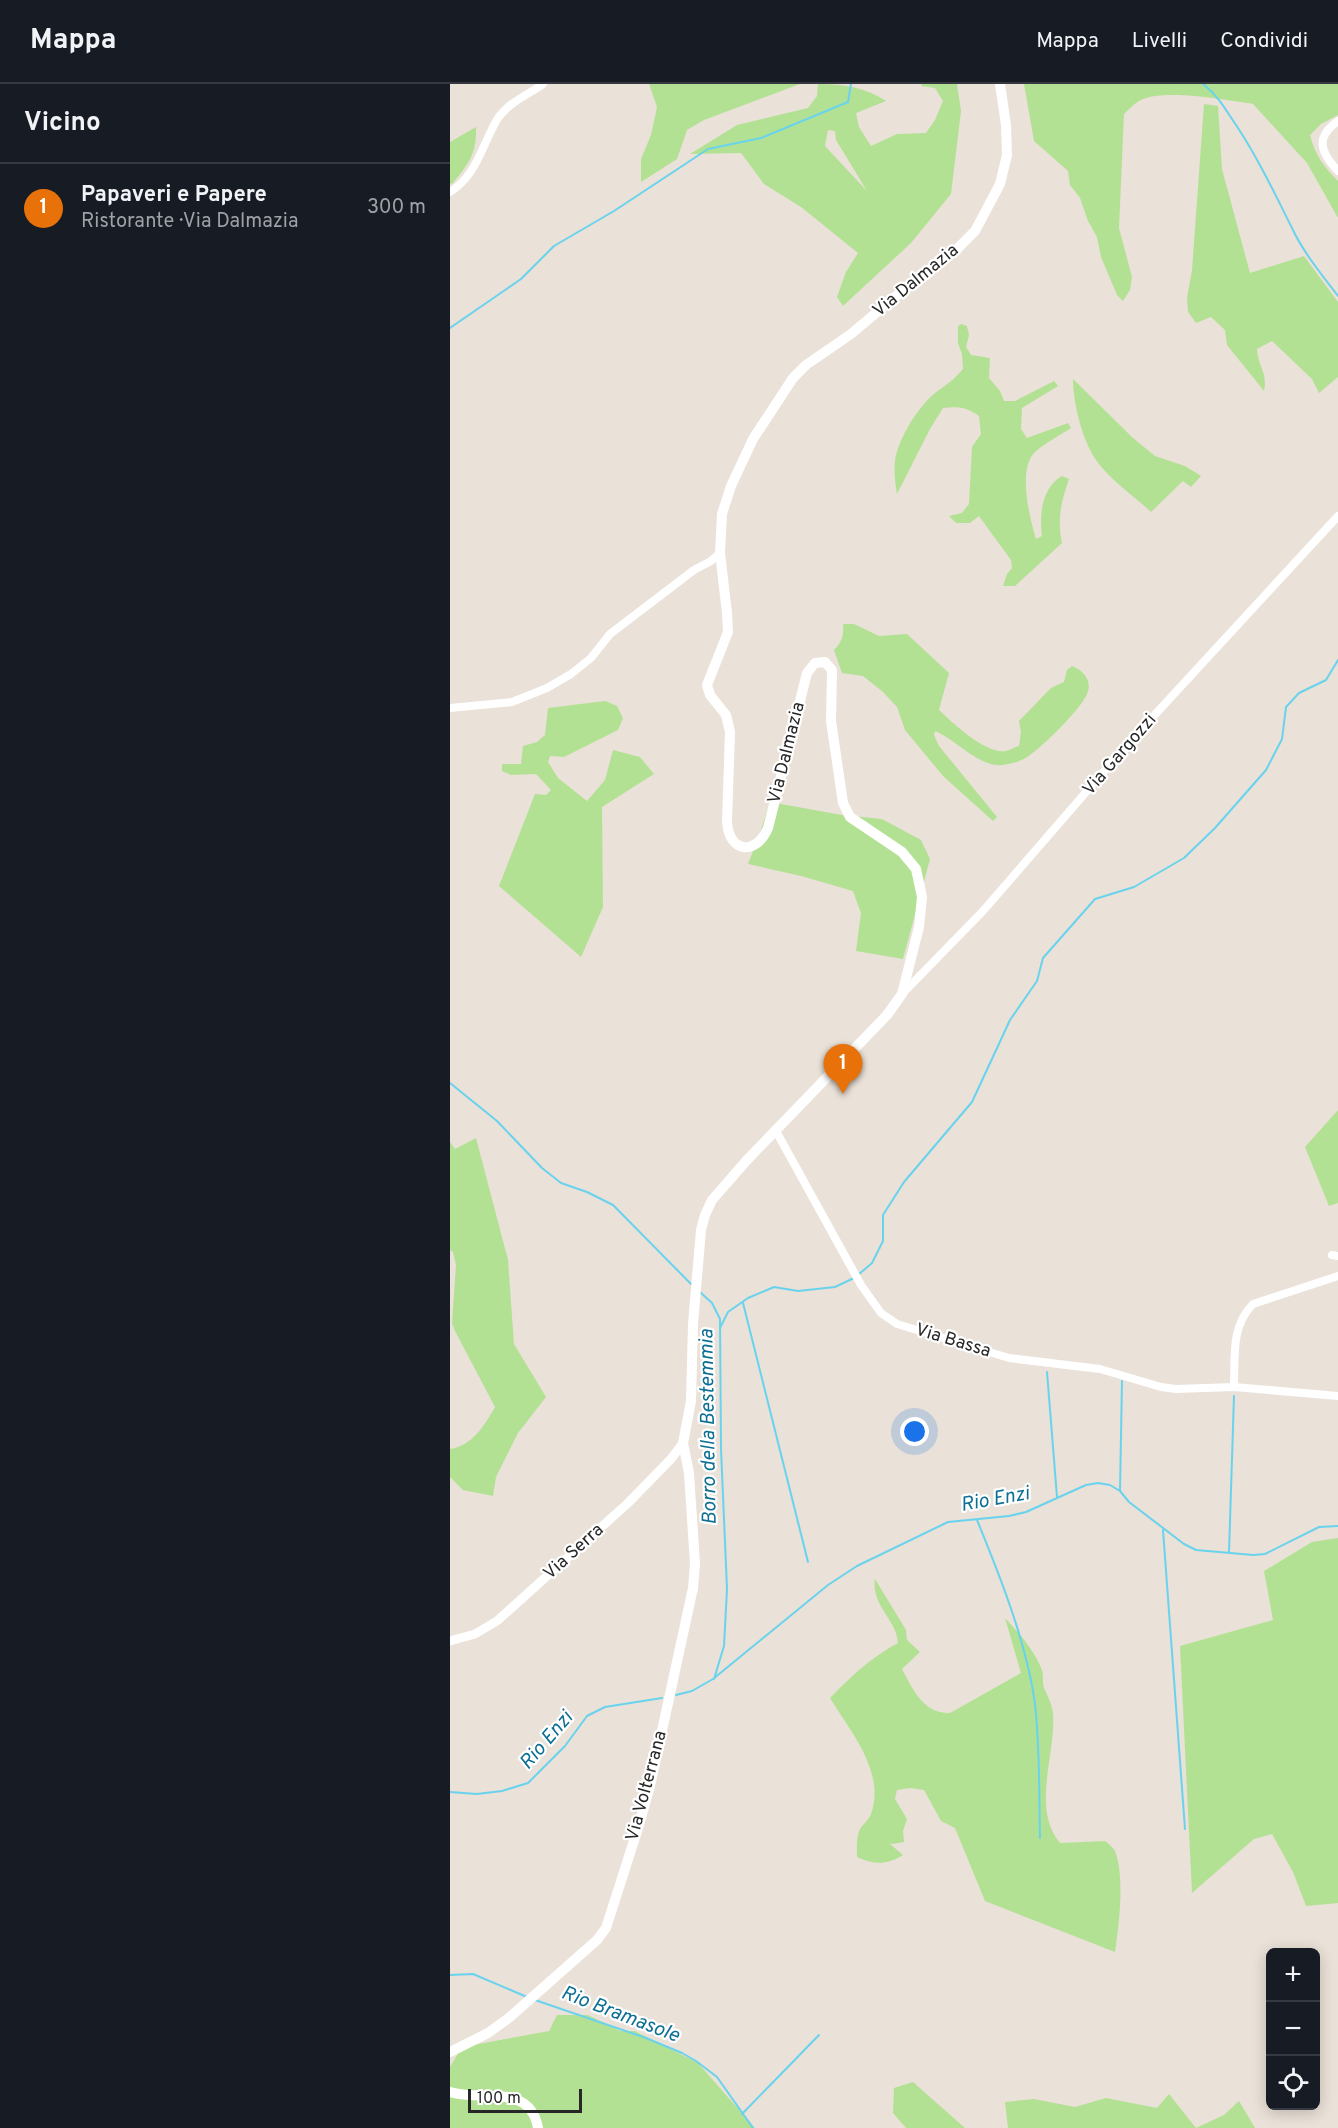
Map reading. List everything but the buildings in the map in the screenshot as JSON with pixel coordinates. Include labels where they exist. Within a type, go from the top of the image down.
[{"type":"main road","name":"Via Dalmazia","points":[[683,1443],[691,1401],[696,1294],[701,1230],[705,1215],[712,1200],[861,1044],[902,994],[919,927],[922,897],[916,869],[902,852],[850,817],[843,803],[831,722],[832,670],[825,662],[815,663],[807,673],[768,828],[762,841],[750,847],[737,845],[730,836],[727,822],[730,732],[726,715],[710,695],[707,685],[728,632],[720,553],[722,514],[731,486],[753,438],[794,378],[806,365],[851,334],[957,249],[975,231],[999,184],[1007,154],[1006,125],[1000,84]]},
{"type":"main road","name":"Via Volterrana","points":[[450,2052],[488,2033],[531,1999],[597,1940],[606,1928],[642,1815],[689,1616],[695,1564],[689,1473],[683,1443]]},
{"type":"main road","points":[[450,2092],[465,2096],[498,2096],[517,2099],[532,2112],[538,2128]]},
{"type":"street","points":[[450,192],[472,172],[500,116],[515,101],[543,84]]},
{"type":"street","points":[[1338,121],[1323,133],[1322,140],[1324,152],[1338,171]]},
{"type":"street","name":"Via Gargozzi","points":[[902,994],[983,912],[1126,747],[1338,516]]},
{"type":"street","points":[[450,708],[512,702],[547,688],[571,674],[591,658],[610,634],[720,553]]},
{"type":"street","name":"Via Bassa","points":[[776,1131],[861,1285],[881,1313],[897,1324],[1009,1358],[1100,1369],[1161,1387],[1176,1389],[1234,1387],[1338,1396]]},
{"type":"street","points":[[1234,1387],[1238,1326],[1244,1313],[1253,1304],[1338,1276]]},
{"type":"street","name":"Via Serra","points":[[450,1641],[475,1634],[497,1621],[628,1503],[671,1459],[683,1443]]},
{"type":"green space","points":[[649,84],[800,84],[704,120],[687,130],[677,159],[641,182],[641,159],[651,135],[657,107]]},
{"type":"green space","points":[[818,84],[836,85],[862,89],[886,101],[856,113],[859,127],[871,146],[897,134],[926,133],[935,120],[943,101],[935,88],[921,86],[922,84],[957,84],[961,111],[951,194],[911,243],[843,306],[837,297],[846,272],[858,253],[801,207],[764,184],[741,153],[690,154],[737,125],[808,108],[817,96]],"holes":[[[828,130],[835,131],[836,140],[867,191],[825,146]]]},
{"type":"green space","points":[[1024,84],[1338,84],[1338,115],[1321,124],[1310,135],[1321,160],[1338,181],[1338,218],[1307,163],[1253,104],[1178,95],[1149,97],[1133,105],[1124,114],[1119,228],[1132,277],[1130,290],[1123,301],[1117,295],[1101,257],[1097,237],[1088,221],[1080,198],[1070,185],[1068,171],[1034,141]]},
{"type":"green space","points":[[1204,104],[1218,106],[1222,169],[1250,273],[1304,256],[1338,302],[1338,377],[1319,393],[1312,379],[1272,341],[1257,349],[1265,379],[1264,391],[1227,345],[1225,330],[1211,317],[1196,323],[1188,312],[1187,298],[1192,270]]},
{"type":"green space","points":[[476,127],[475,144],[471,157],[459,176],[450,184],[450,142]]},
{"type":"green space","points":[[961,324],[967,326],[969,335],[966,347],[971,355],[990,358],[989,378],[1000,391],[1004,401],[1015,401],[1054,381],[1058,386],[1022,408],[1021,429],[1027,438],[1068,423],[1071,428],[1035,452],[1027,470],[1026,482],[1026,494],[1036,539],[1042,536],[1041,519],[1046,494],[1055,481],[1062,476],[1069,479],[1061,511],[1062,543],[1015,586],[1003,586],[1012,568],[1011,560],[979,516],[970,523],[956,523],[949,516],[962,513],[969,504],[972,447],[981,434],[979,416],[962,408],[943,408],[897,494],[895,461],[904,434],[929,399],[963,369],[962,354],[958,343],[958,326]]},
{"type":"green space","points":[[1073,379],[1133,438],[1155,456],[1185,466],[1201,476],[1191,487],[1183,481],[1151,512],[1110,477],[1093,456],[1080,423]]},
{"type":"green space","points":[[843,624],[854,624],[879,636],[907,634],[949,673],[939,710],[979,743],[998,751],[1006,751],[1019,746],[1021,732],[1019,721],[1051,688],[1064,682],[1067,670],[1072,666],[1086,677],[1089,689],[1070,718],[1052,736],[1030,755],[1013,763],[995,765],[987,763],[935,731],[934,735],[939,746],[997,817],[993,821],[943,776],[905,730],[897,707],[883,692],[863,676],[842,673],[834,650],[842,638]]},
{"type":"green space","points":[[605,701],[617,706],[623,718],[618,730],[564,757],[550,756],[548,762],[558,778],[587,801],[605,780],[613,750],[640,757],[654,774],[602,807],[603,907],[581,957],[499,886],[535,794],[546,795],[551,790],[536,774],[511,775],[502,771],[502,764],[521,764],[523,746],[537,742],[545,735],[548,708]]},
{"type":"green space","points":[[770,802],[842,815],[882,819],[921,840],[930,859],[903,959],[856,951],[861,913],[853,891],[748,864]]},
{"type":"green space","points":[[1338,1110],[1338,1203],[1329,1206],[1305,1147]]},
{"type":"green space","points":[[476,1138],[508,1260],[514,1344],[546,1397],[518,1433],[496,1477],[493,1496],[463,1490],[450,1477],[450,1449],[465,1444],[471,1439],[495,1407],[452,1323],[456,1265],[453,1252],[450,1250],[450,1142],[455,1149]]},
{"type":"green space","points":[[1338,1538],[1338,1903],[1306,1906],[1293,1872],[1272,1834],[1254,1839],[1192,1893],[1180,1646],[1273,1620],[1264,1571],[1312,1542]]},
{"type":"green space","points":[[875,1579],[906,1630],[907,1640],[920,1652],[902,1669],[920,1699],[933,1710],[950,1713],[1021,1673],[1005,1618],[1031,1649],[1042,1670],[1043,1686],[1053,1714],[1046,1798],[1051,1829],[1060,1843],[1105,1841],[1115,1851],[1120,1887],[1115,1952],[985,1901],[955,1828],[941,1821],[924,1790],[910,1788],[897,1790],[895,1799],[907,1819],[903,1831],[904,1842],[889,1843],[903,1855],[892,1861],[880,1863],[857,1857],[859,1832],[871,1814],[874,1783],[864,1753],[830,1698],[862,1668],[898,1643],[897,1635],[877,1597]]},
{"type":"green space","points":[[557,2015],[588,2015],[620,2031],[635,2031],[698,2063],[755,2128],[450,2128],[450,2067],[462,2047],[549,2031]]},
{"type":"green space","points":[[913,2082],[965,2128],[906,2128],[893,2113],[894,2088]]},
{"type":"green space","points":[[1169,2094],[1196,2128],[1008,2128],[1005,2102],[1034,2099],[1075,2107],[1106,2098],[1157,2108]]},
{"type":"green space","points":[[1239,2101],[1255,2128],[1196,2128],[1224,2115]]},
{"type":"waterway","points":[[450,328],[521,279],[554,246],[614,211],[708,149],[761,138],[848,102],[851,84]]},
{"type":"waterway","points":[[1203,84],[1219,100],[1241,132],[1264,172],[1296,237],[1338,296]]},
{"type":"waterway","points":[[858,1275],[872,1263],[883,1241],[883,1215],[904,1182],[972,1102],[1010,1020],[1037,981],[1043,958],[1095,899],[1134,887],[1184,858],[1215,828],[1266,770],[1282,739],[1286,707],[1299,693],[1326,680],[1338,660]]},
{"type":"waterway","name":"Borro della Bestemmia","points":[[450,1083],[497,1121],[542,1168],[561,1183],[587,1192],[613,1205],[691,1284]]},
{"type":"waterway","points":[[720,1328],[728,1312],[748,1298],[774,1287],[798,1291],[835,1287],[854,1278]]},
{"type":"waterway","name":"Borro della Bestemmia","points":[[700,1292],[712,1303],[720,1319],[721,1449],[727,1589],[724,1646],[714,1679]]},
{"type":"waterway","points":[[743,1303],[808,1562]]},
{"type":"waterway","points":[[1047,1372],[1057,1497]]},
{"type":"waterway","points":[[1120,1491],[1122,1381]]},
{"type":"waterway","points":[[1229,1553],[1234,1396]]},
{"type":"waterway","name":"Rio Enzi","points":[[676,1695],[692,1691],[713,1679],[828,1585],[857,1566],[948,1522],[1009,1516],[1026,1512],[1086,1485],[1098,1483],[1110,1485],[1184,1544],[1196,1550],[1265,1554],[1319,1527],[1338,1526]]},
{"type":"waterway","points":[[977,1520],[1012,1610],[1031,1681],[1038,1738],[1040,1838]]},
{"type":"waterway","points":[[1163,1530],[1185,1829]]},
{"type":"waterway","name":"Rio Enzi","points":[[450,1792],[477,1794],[502,1791],[528,1783],[565,1746],[587,1716],[605,1707],[662,1698]]},
{"type":"waterway","name":"Rio Bramasole","points":[[450,1975],[473,1974],[527,1997]]},
{"type":"waterway","name":"Rio Bramasole","points":[[535,2000],[646,2038],[696,2061],[717,2077],[753,2128]]},
{"type":"waterway","points":[[742,2114],[819,2035]]},
{"type":"place","name":"Papaveri e Papere","points":[[843,1094]]}]
